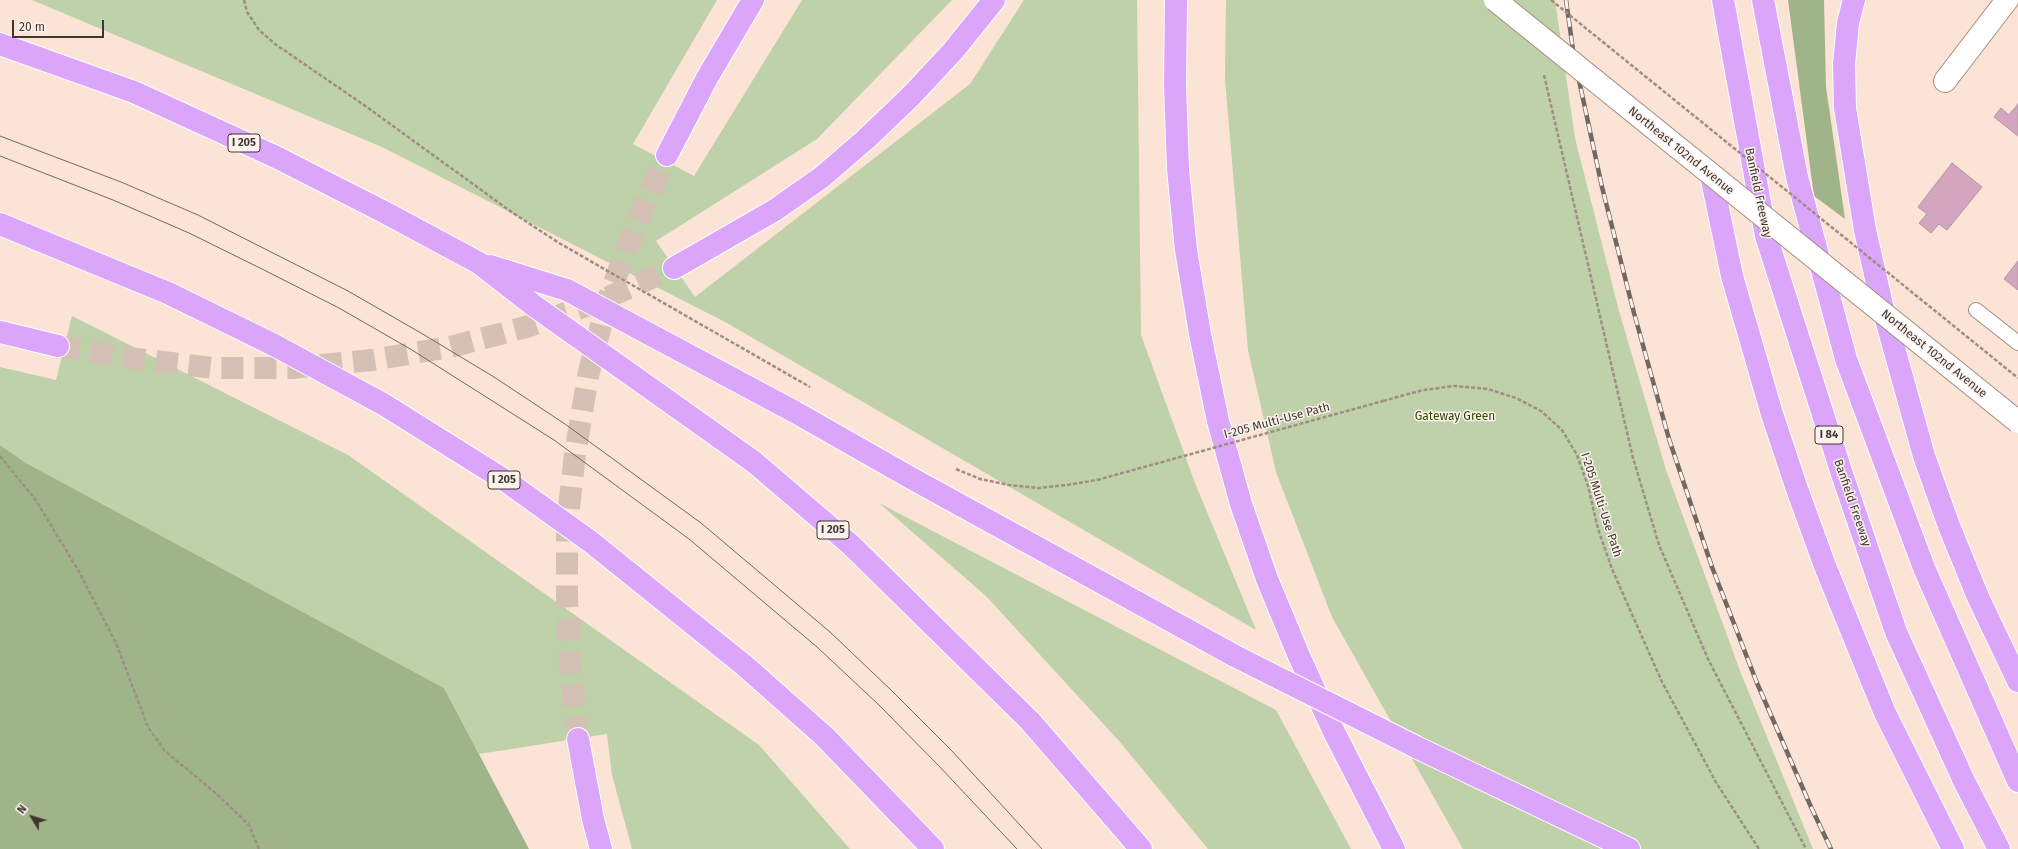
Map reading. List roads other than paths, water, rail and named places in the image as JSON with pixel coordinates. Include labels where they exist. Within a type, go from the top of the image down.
[{"type":"highway","points":[[666,155],[707,78],[753,0]]},
{"type":"highway","points":[[674,268],[775,210],[844,158],[911,96],[953,51],[994,0]]},
{"type":"highway","points":[[1176,0],[1175,86],[1179,176],[1186,250],[1200,334],[1218,421],[1241,504],[1279,607],[1334,732],[1394,849]]},
{"type":"highway","name":"Banfield Freeway","points":[[1723,0],[1766,236],[1842,474],[1896,632],[1964,781],[1999,849]]},
{"type":"highway","points":[[1763,0],[1797,177],[1846,359],[1924,568],[2018,781]]},
{"type":"highway","points":[[1854,0],[1848,24],[1844,64],[1845,108],[1865,230],[1882,305],[1924,456],[1949,526],[1978,597],[2018,681]]},
{"type":"highway","name":"I 205","points":[[0,44],[134,92],[283,160],[479,263],[532,305],[754,462],[851,545],[1030,721],[1141,849]]},
{"type":"highway","points":[[1711,175],[1732,276],[1772,414],[1825,566],[1885,713],[1953,849]]},
{"type":"highway","name":"I 205","points":[[0,224],[168,293],[274,345],[383,404],[506,481],[591,542],[745,666],[824,736],[933,849]]},
{"type":"highway","points":[[479,263],[567,290],[795,412],[910,478],[1235,656],[1416,748],[1628,849]]},
{"type":"highway","points":[[0,332],[58,346]]},
{"type":"highway","points":[[578,739],[593,819],[601,849]]},
{"type":"main road","name":"Northeast 102nd Avenue","points":[[1494,0],[2018,422]]},
{"type":"main road","points":[[1945,81],[2007,0]]},
{"type":"lane","points":[[1976,310],[2018,343]]},
{"type":"tunnel","points":[[578,739],[571,674],[567,601],[567,526],[575,454],[588,376],[607,302],[634,229],[667,155]]},
{"type":"tunnel","points":[[58,346],[129,358],[213,368],[292,368],[372,360],[450,347],[526,327],[595,303],[674,268]]},
{"type":"tram line","points":[[0,136],[121,182],[198,215],[348,291],[494,377],[565,424],[701,523],[830,632],[952,751],[1042,849]]},
{"type":"tram line","points":[[0,156],[113,200],[189,233],[339,308],[412,350],[554,440],[689,539],[817,647],[879,705],[1017,849]]},
{"type":"railway","points":[[1566,0],[1574,57],[1602,187],[1634,313],[1669,439],[1712,567],[1757,683],[1831,849]]},
{"type":"park label","name":"Gateway Green","points":[[1455,417]]}]
